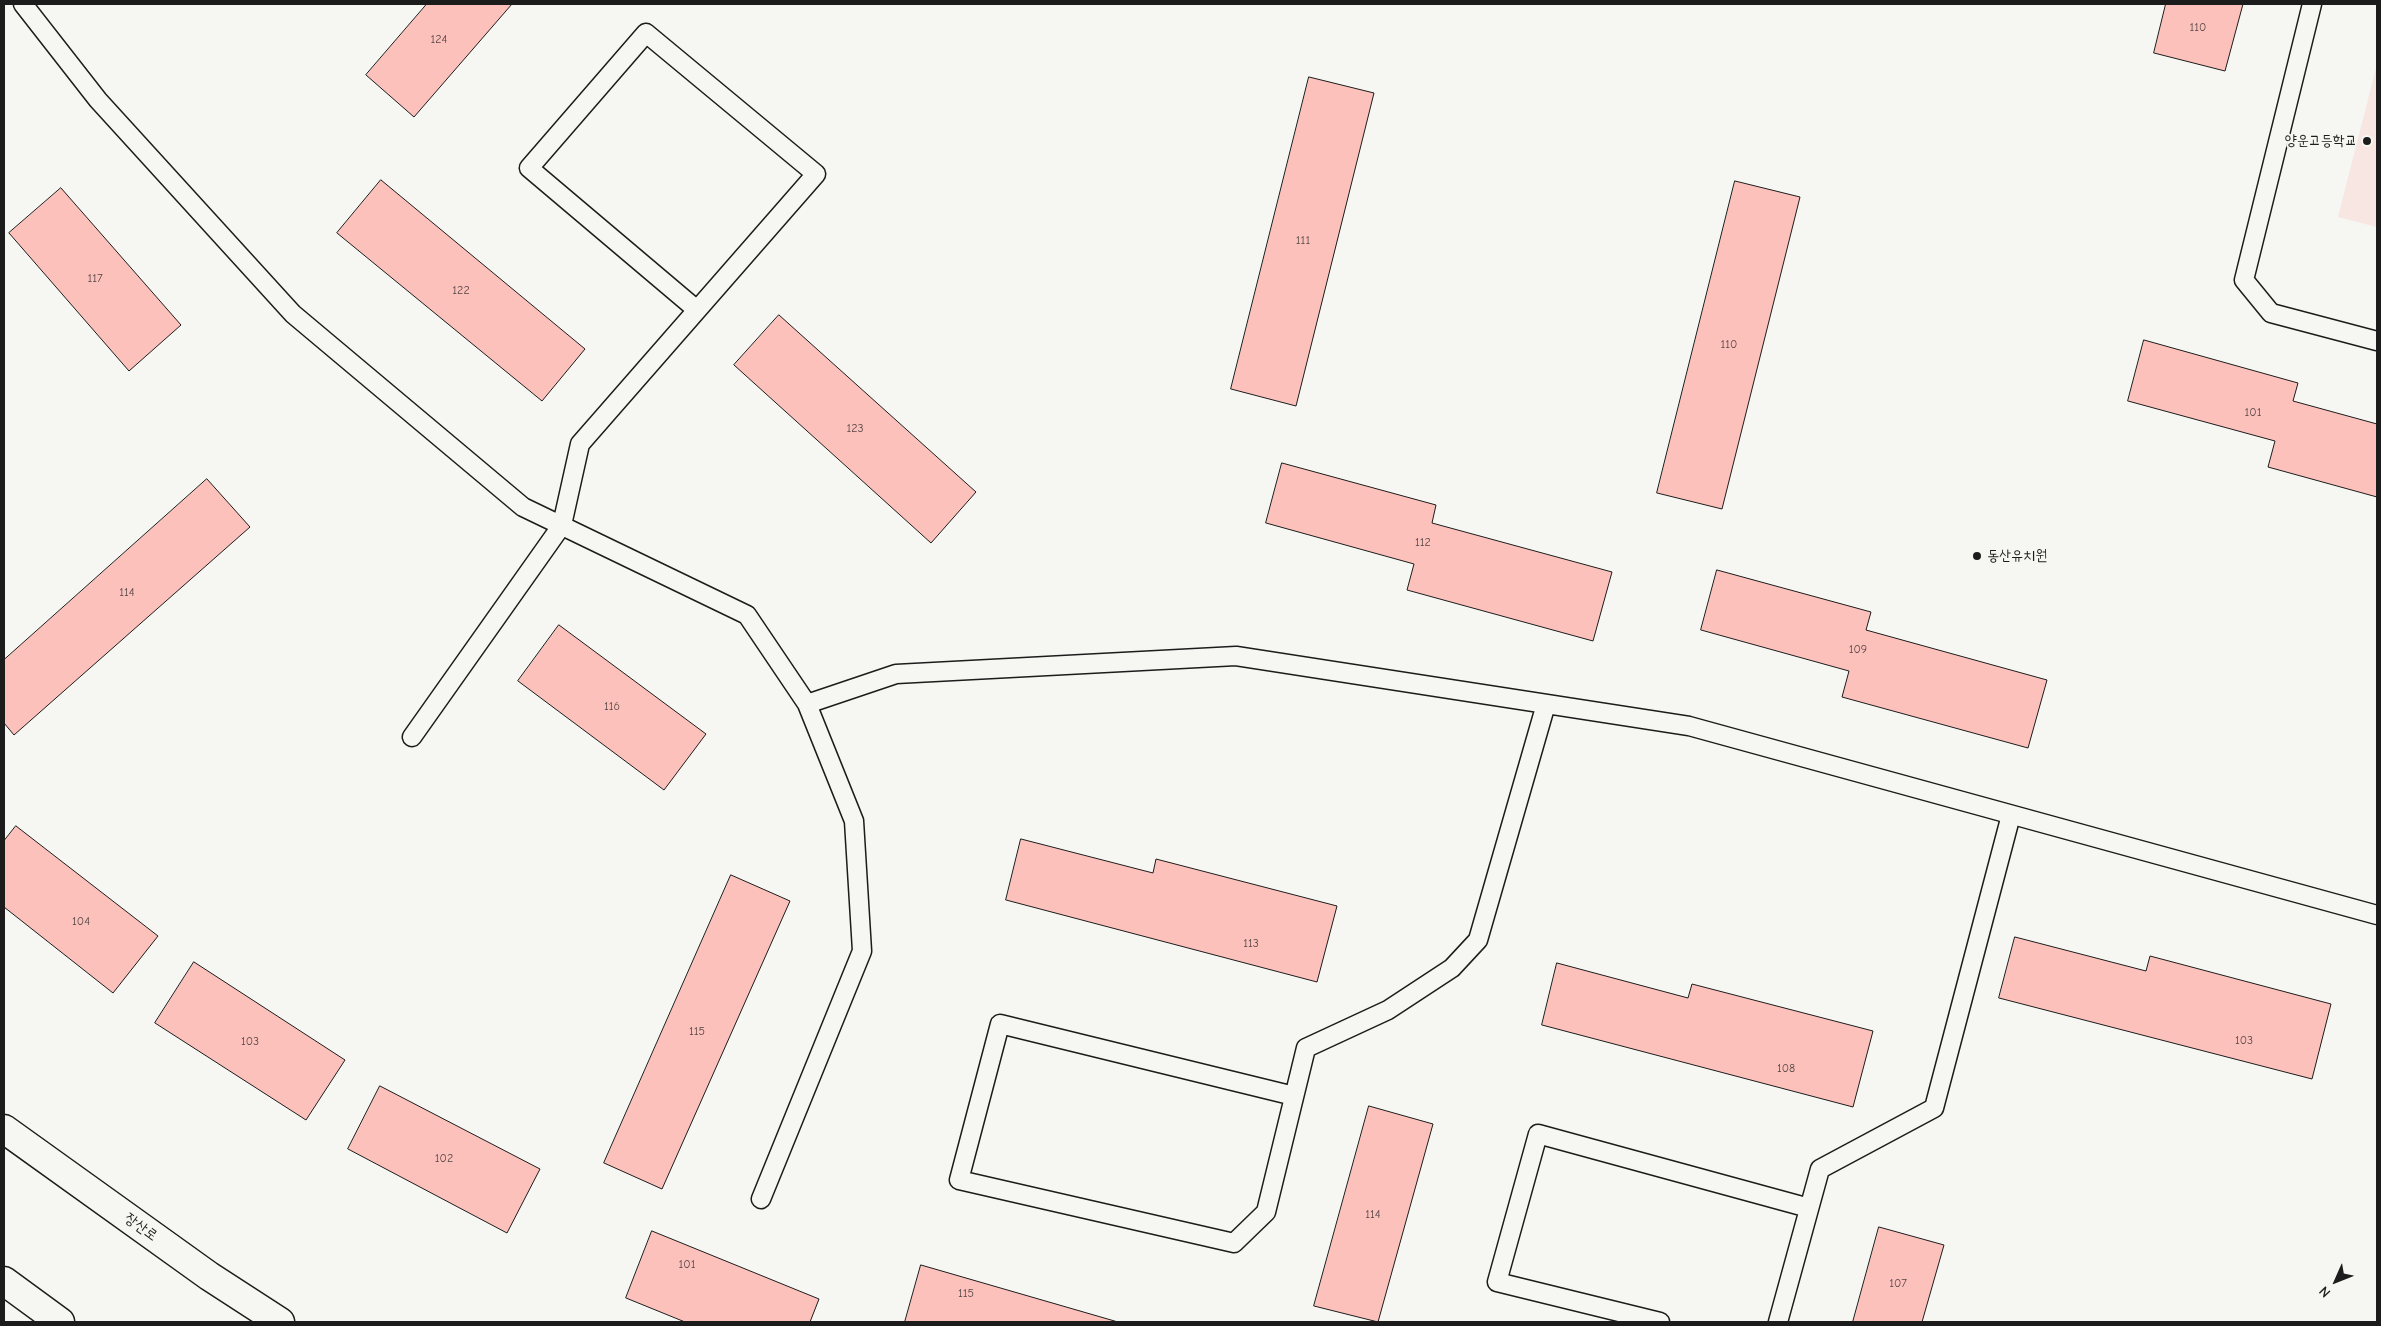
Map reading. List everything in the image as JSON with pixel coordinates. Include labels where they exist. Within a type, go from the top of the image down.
[{"type":"highway","name":"장산로","points":[[4,1129],[209,1276],[280,1322]]},
{"type":"highway","points":[[4,1281],[60,1322]]},
{"type":"lane","points":[[24,4],[98,100],[293,314],[523,507],[747,615],[806,704],[854,821],[862,951],[761,1199]]},
{"type":"lane","points":[[2312,4],[2244,280],[2271,313],[2377,341]]},
{"type":"lane","points":[[412,737],[562,525],[580,444],[698,310],[816,174],[646,33],[529,168],[698,310]]},
{"type":"lane","points":[[806,704],[896,674],[1236,656],[1689,726],[2377,915]]},
{"type":"lane","points":[[1294,1096],[1000,1024],[959,1180],[1234,1243],[1266,1212],[1306,1048],[1388,1010],[1452,968],[1478,940],[1546,704]]},
{"type":"lane","points":[[1778,1322],[1820,1169],[1934,1108],[2012,815]]},
{"type":"lane","points":[[1660,1322],[1497,1282],[1538,1134],[1809,1208]]},
{"type":"shaded area","name":"양운고등학교","points":[[2377,64],[2377,227],[2338,217]]},
{"type":"building","points":[[427,4],[512,4],[414,117],[366,75]]},
{"type":"building","points":[[2166,4],[2243,4],[2225,71],[2154,53]]},
{"type":"building","points":[[1309,77],[1374,93],[1296,406],[1231,389]]},
{"type":"building","points":[[381,180],[585,349],[542,401],[337,233]]},
{"type":"building","points":[[1735,181],[1800,197],[1722,509],[1657,493]]},
{"type":"building","points":[[61,188],[181,325],[129,371],[9,233]]},
{"type":"building","points":[[779,315],[976,492],[931,543],[734,365]]},
{"type":"building","points":[[2144,340],[2298,383],[2293,401],[2377,424],[2377,497],[2268,467],[2275,441],[2128,401]]},
{"type":"building","points":[[1282,463],[1436,505],[1432,523],[1612,572],[1593,641],[1407,590],[1414,564],[1266,523]]},
{"type":"building","points":[[207,479],[250,527],[14,735],[4,723],[4,660]]},
{"type":"building","points":[[1717,570],[1871,612],[1866,630],[2047,680],[2028,748],[1842,697],[1849,671],[1701,630]]},
{"type":"building","points":[[559,625],[706,734],[664,790],[518,681]]},
{"type":"building","points":[[16,826],[158,936],[113,993],[4,907],[4,841]]},
{"type":"building","points":[[1021,839],[1153,873],[1156,859],[1337,906],[1317,982],[1006,900]]},
{"type":"building","points":[[731,875],[790,901],[662,1189],[604,1163]]},
{"type":"building","points":[[2015,937],[2146,971],[2150,956],[2331,1004],[2312,1079],[1999,998]]},
{"type":"building","points":[[194,962],[345,1060],[306,1120],[155,1023]]},
{"type":"building","points":[[1557,963],[1688,998],[1692,984],[1873,1031],[1853,1107],[1542,1025]]},
{"type":"building","points":[[380,1086],[540,1169],[507,1233],[348,1149]]},
{"type":"building","points":[[1369,1106],[1433,1124],[1378,1322],[1314,1306]]},
{"type":"building","points":[[1879,1227],[1944,1245],[1922,1322],[1853,1322]]},
{"type":"building","points":[[652,1231],[819,1299],[810,1322],[685,1322],[626,1298]]},
{"type":"building","points":[[921,1265],[1118,1322],[905,1322]]},
{"type":"place","name":"양운고등학교","points":[[2367,141]]},
{"type":"place","name":"동산유치원","points":[[1977,556]]}]
